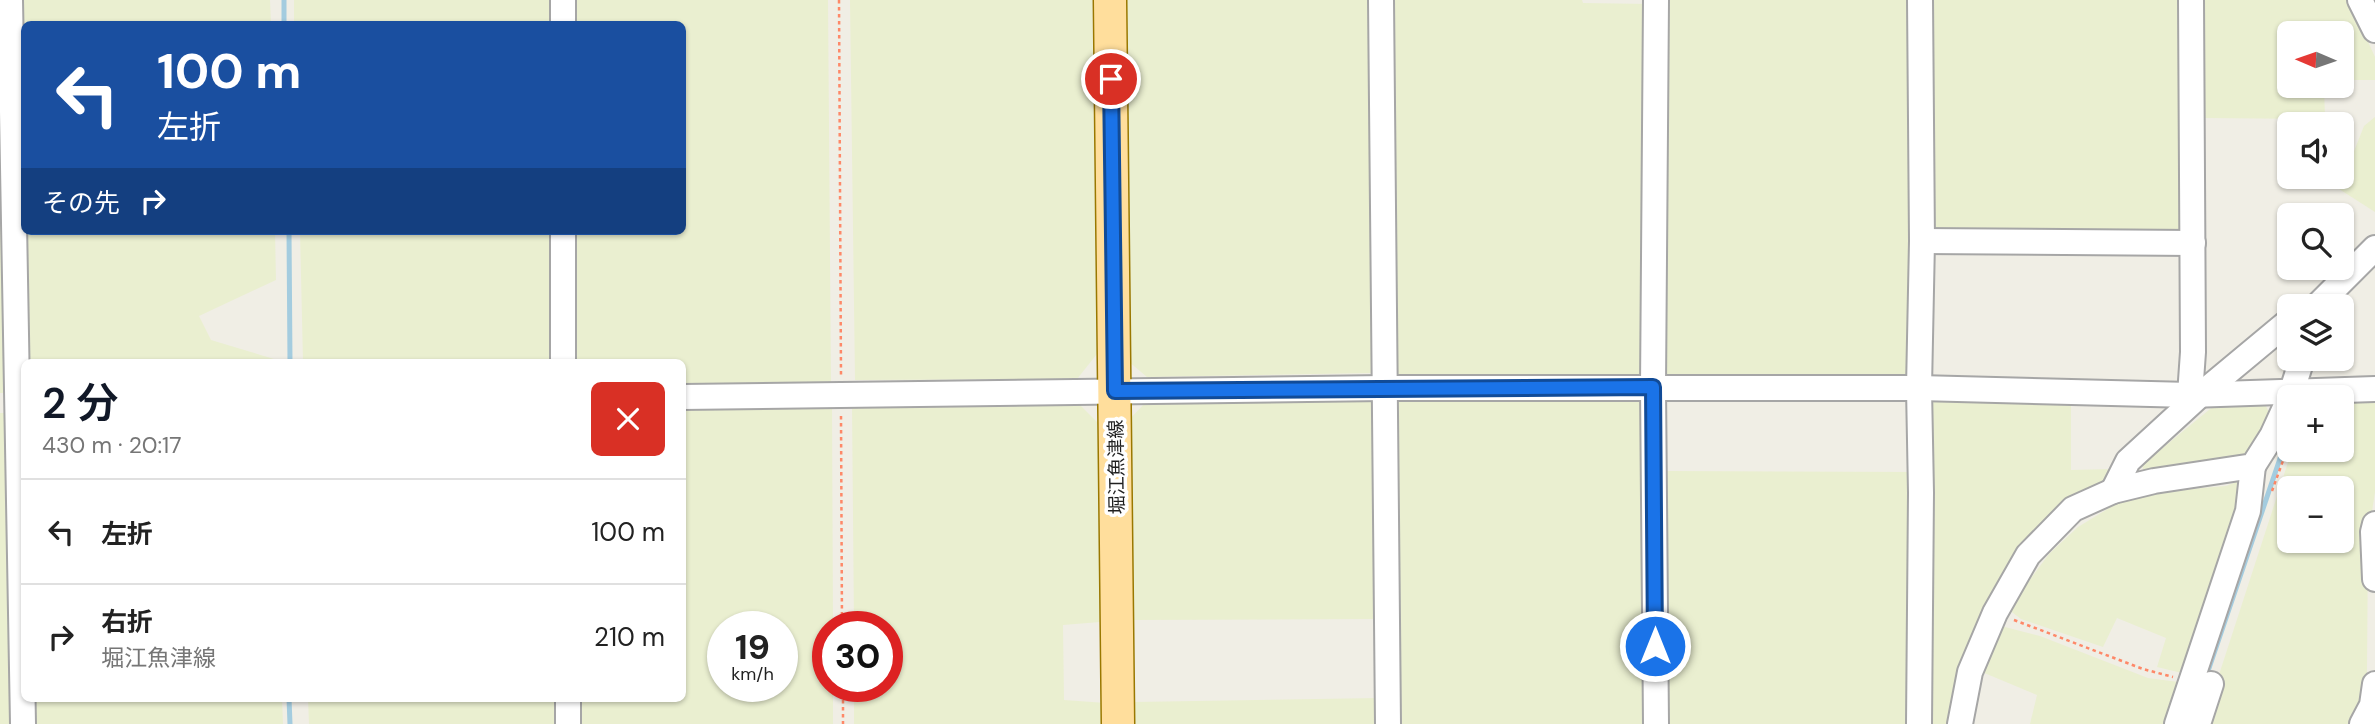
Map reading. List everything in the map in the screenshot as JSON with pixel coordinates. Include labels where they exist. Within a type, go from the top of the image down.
[{"type":"main road","name":"堀江魚津線","points":[[1110,0],[1118,724]]},
{"type":"street","points":[[10,0],[14,402],[21,652]]},
{"type":"street","points":[[562,0],[563,21]]},
{"type":"street","points":[[1381,0],[1388,724]]},
{"type":"street","points":[[1656,0],[1653,387],[1656,724]]},
{"type":"street","points":[[1919,724],[1919,388],[1923,241],[1920,0]]},
{"type":"street","points":[[2190,0],[2195,395]]},
{"type":"street","points":[[2360,0],[2375,30]]},
{"type":"street","points":[[563,235],[563,359]]},
{"type":"street","points":[[1923,241],[2193,243]]},
{"type":"street","points":[[2329,294],[2375,248]]},
{"type":"street","points":[[2113,491],[2128,461],[2195,395],[2277,330]]},
{"type":"street","points":[[686,397],[1653,387],[1919,388],[2277,396]]},
{"type":"street","points":[[2354,391],[2375,389]]},
{"type":"street","points":[[2177,724],[2201,683],[2256,513],[2253,466],[2277,425]]},
{"type":"street","points":[[1960,724],[1970,672],[1995,613],[2028,555],[2073,509],[2113,491],[2154,481],[2253,466]]},
{"type":"street","points":[[2375,524],[2375,579]]},
{"type":"street","points":[[2198,724],[2201,683]]},
{"type":"street","points":[[22,702],[23,724]]},
{"type":"street","points":[[568,702],[568,724]]},
{"type":"path","points":[[839,0],[842,611]]},
{"type":"path","points":[[1995,613],[2143,669],[2201,683]]},
{"type":"path","points":[[843,702],[843,724]]},
{"type":"green space","points":[[0,0],[9,393],[0,393]]},
{"type":"green space","points":[[21,0],[270,0],[271,21],[21,21]]},
{"type":"green space","points":[[294,0],[553,0],[553,21],[294,21]]},
{"type":"green space","points":[[574,0],[828,0],[831,384],[686,385],[686,359],[575,359],[575,235],[686,235],[686,21],[574,21]]},
{"type":"green space","points":[[850,0],[1092,0],[1097,354],[1077,379],[855,380]]},
{"type":"green space","points":[[1124,0],[1373,0],[1374,373],[1147,377],[1128,361]]},
{"type":"green space","points":[[1391,0],[1582,0],[1583,3],[1650,4],[1643,375],[1396,374]]},
{"type":"green space","points":[[1663,0],[1911,0],[1914,375],[1663,377]]},
{"type":"green space","points":[[1930,0],[2181,0],[2181,232],[1930,232]]},
{"type":"green space","points":[[2200,0],[2349,0],[2375,57],[2375,80],[2354,80],[2354,21],[2277,21],[2277,98],[2324,98],[2325,112],[2277,112],[2277,119],[2203,118]]},
{"type":"green space","points":[[2375,117],[2375,212],[2339,189],[2354,189],[2354,151],[2364,126]]},
{"type":"green space","points":[[24,235],[275,235],[276,280],[199,316],[211,340],[274,359],[26,359]]},
{"type":"green space","points":[[300,235],[554,235],[554,359],[303,359]]},
{"type":"green space","points":[[1372,395],[1376,619],[1128,620],[1126,423],[1147,401]]},
{"type":"green space","points":[[1644,396],[1646,724],[1398,724],[1394,398]]},
{"type":"green space","points":[[1929,399],[2071,403],[2071,470],[2112,469],[2109,479],[2033,540],[1953,724],[1930,724]]},
{"type":"green space","points":[[1075,400],[1101,426],[1100,622],[1063,625],[1064,700],[1106,703],[1106,724],[854,724],[854,702],[903,702],[903,611],[854,611],[852,405]]},
{"type":"green space","points":[[2354,401],[2375,401],[2375,492],[2368,538],[2367,672],[2360,710],[2352,724],[2203,724],[2277,496],[2277,553],[2354,553],[2354,476],[2284,476],[2288,462],[2354,462]]},
{"type":"green space","points":[[2264,402],[2272,419],[2262,436],[2246,453],[2226,461],[2144,472],[2142,465],[2215,405]]},
{"type":"green space","points":[[832,403],[833,611],[812,611],[812,702],[833,702],[833,724],[579,724],[579,702],[686,702],[686,404]]},
{"type":"green space","points":[[0,413],[8,413],[14,724],[0,724]]},
{"type":"green space","points":[[1667,471],[1917,472],[1914,724],[1668,724]]},
{"type":"green space","points":[[2246,478],[2186,674],[2157,667],[2166,638],[2117,618],[2103,647],[2021,619],[2008,609],[2049,554],[2078,527],[2124,499],[2166,491],[2226,486]]},
{"type":"green space","points":[[2001,626],[2040,636],[2148,678],[2186,683],[2172,724],[2030,724],[2037,695],[1982,672]]},
{"type":"green space","points":[[1378,698],[1378,724],[1134,724],[1134,702]]},
{"type":"green space","points":[[34,702],[282,702],[283,724],[34,724]]},
{"type":"green space","points":[[308,702],[559,702],[559,724],[309,724]]},
{"type":"waterway","points":[[284,0],[284,21]]},
{"type":"waterway","points":[[289,235],[290,359]]},
{"type":"waterway","points":[[2206,677],[2279,462]]},
{"type":"waterway","points":[[289,702],[290,724]]},
{"type":"route","points":[[1111,79],[1115,391],[1653,387],[1655,646]]}]
